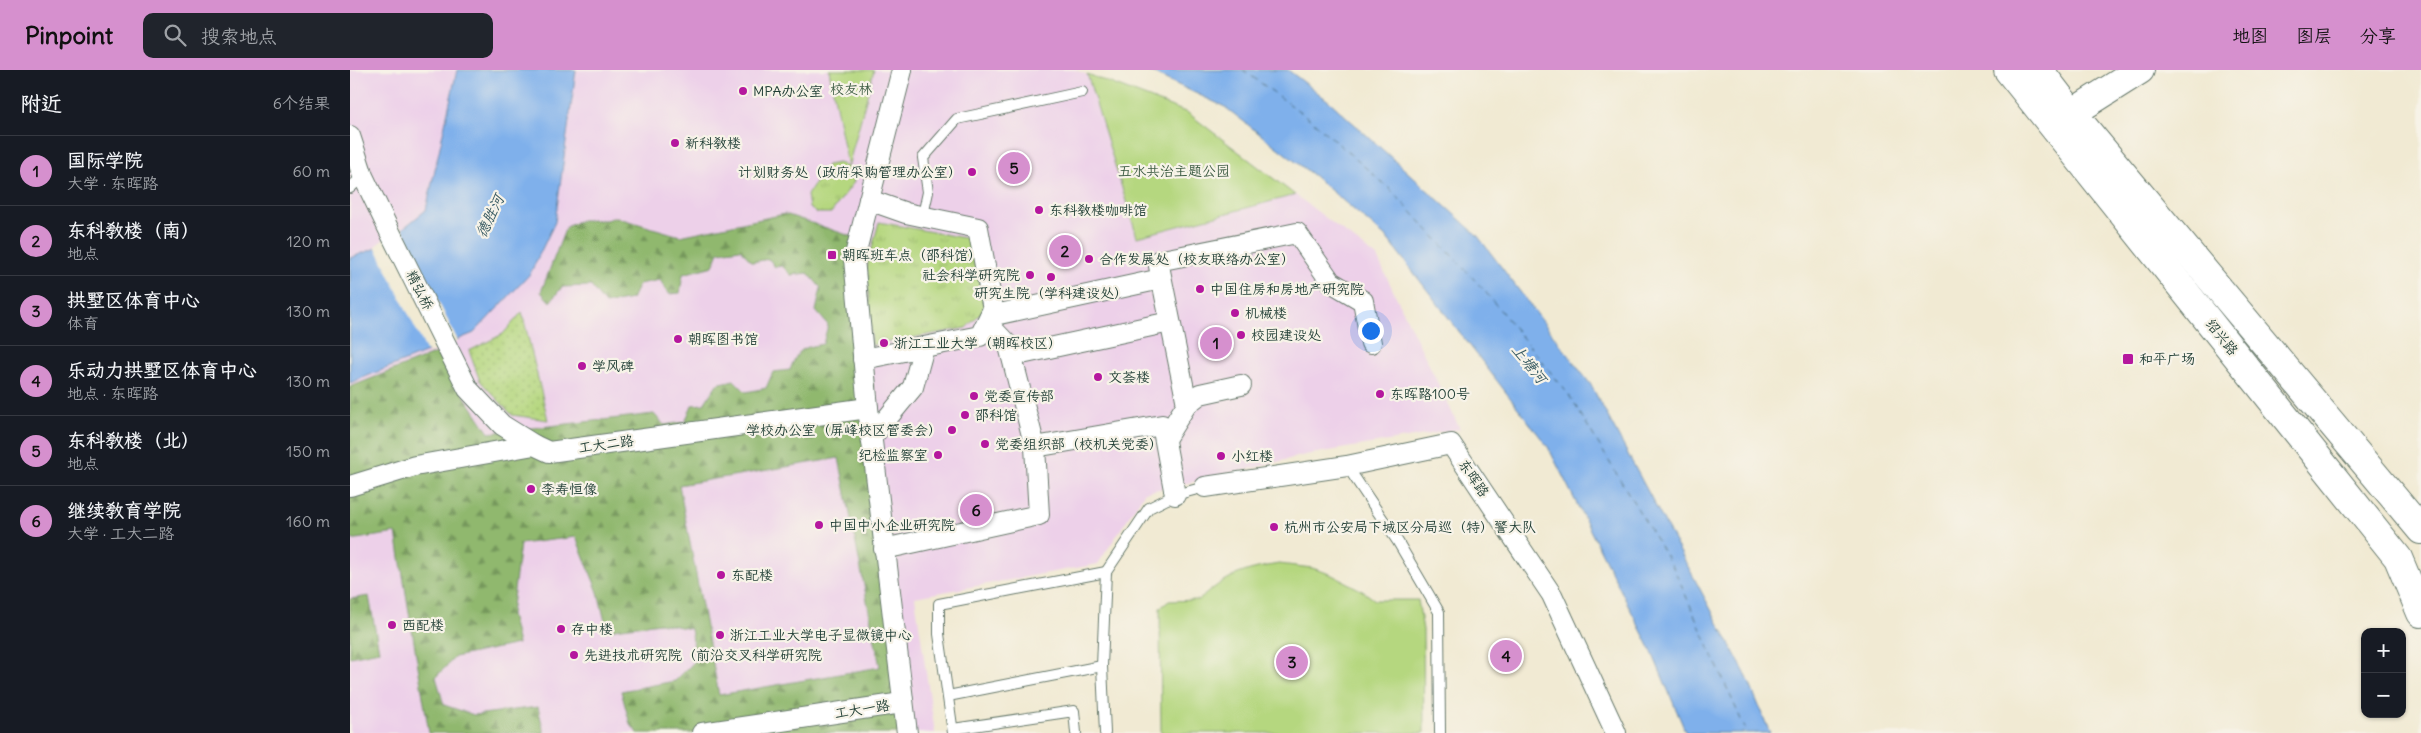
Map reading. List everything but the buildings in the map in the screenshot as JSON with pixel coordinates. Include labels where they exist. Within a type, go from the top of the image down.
[{"type":"main road","name":"绍兴路","points":[[2008,70],[2398,558],[2421,613]]},
{"type":"main road","name":"绍兴路","points":[[2038,70],[2421,529]]},
{"type":"main road","points":[[2072,113],[2140,70]]},
{"type":"street","points":[[902,70],[854,259],[871,438],[907,733]]},
{"type":"street","name":"精弘桥","points":[[350,136],[357,182],[388,228],[452,352],[468,389],[502,425],[534,445]]},
{"type":"street","points":[[863,359],[980,336],[993,309],[978,228],[906,213],[869,200]]},
{"type":"street","points":[[1187,404],[1158,262],[1297,233],[1331,282],[1363,301],[1371,344]]},
{"type":"street","points":[[988,320],[1161,279]]},
{"type":"street","points":[[884,549],[1039,515],[1035,447],[1012,356],[1009,346],[988,320]]},
{"type":"street","points":[[1012,356],[1170,322]]},
{"type":"street","points":[[871,438],[913,386],[924,347]]},
{"type":"street","points":[[1165,439],[1187,404],[1200,394],[1241,385]]},
{"type":"street","name":"工大二路","points":[[350,486],[415,466],[534,445],[549,452],[868,408]]},
{"type":"street","points":[[1035,447],[1162,426],[1175,495]]},
{"type":"street","name":"东晖路","points":[[1204,487],[1346,466],[1451,444],[1552,595],[1616,733]]},
{"type":"street","name":"工大一路","points":[[702,733],[902,703]]},
{"type":"lane","points":[[923,216],[928,192],[923,158],[957,119],[1082,92]]},
{"type":"lane","points":[[1346,466],[1398,542],[1439,612],[1440,733]]},
{"type":"lane","points":[[1106,733],[1102,666],[1106,572],[1149,508],[1175,495],[1204,487]]},
{"type":"lane","points":[[1076,733],[1074,711],[953,731],[939,634],[939,604],[1106,572]]},
{"type":"lane","points":[[948,696],[1102,666]]},
{"type":"shaded area","name":"浙江工业大学（朝晖校区）","points":[[350,70],[1075,70],[1188,113],[1377,257],[1460,429],[1305,455],[1221,476],[1145,492],[1098,564],[915,597],[935,733],[350,733]]},
{"type":"green space","name":"校友林","points":[[829,70],[874,70],[848,167]]},
{"type":"green space","name":"五水共治主题公园","points":[[1087,74],[1188,113],[1295,195],[1137,237]]},
{"type":"green space","points":[[839,163],[850,170],[854,182],[831,213],[817,213],[809,208],[807,195],[827,165]]},
{"type":"green space","points":[[785,214],[859,239],[906,733],[638,733],[630,724],[621,691],[675,681],[696,660],[691,629],[660,623],[607,630],[598,592],[576,537],[520,544],[511,614],[518,644],[455,657],[436,677],[444,705],[474,715],[538,707],[544,733],[429,733],[396,533],[350,540],[350,387],[436,353],[489,433],[654,414],[664,425],[685,422],[692,405],[704,404],[717,384],[734,380],[746,392],[766,388],[773,372],[790,370],[795,358],[801,351],[805,348],[823,344],[828,325],[816,311],[821,288],[808,273],[791,275],[782,266],[775,267],[769,259],[752,262],[740,249],[719,252],[713,266],[683,274],[680,293],[669,294],[660,280],[639,284],[632,299],[605,304],[591,286],[562,287],[550,302],[541,292],[566,227],[581,220],[606,220],[615,217],[680,236]],"holes":[[[839,458],[880,667],[719,695],[679,485]]]},
{"type":"green space","points":[[879,222],[970,239],[985,309],[966,328],[872,345],[867,266]]},
{"type":"green space","points":[[522,312],[548,420],[512,415],[480,381],[469,351],[503,334]]},
{"type":"green space","points":[[1279,564],[1312,568],[1330,574],[1361,590],[1375,600],[1418,600],[1423,630],[1424,733],[1161,733],[1160,608],[1169,601],[1199,600],[1235,575]]},
{"type":"green space","points":[[369,596],[379,651],[350,657],[350,599]]},
{"type":"water","name":"德胜河","points":[[457,70],[576,70],[555,222],[530,274],[474,333],[350,383],[350,258],[381,246],[426,210]]},
{"type":"water","name":"上塘河","points":[[1146,70],[1288,70],[1330,102],[1477,235],[1591,385],[1747,677],[1770,733],[1686,733],[1651,650],[1548,447],[1387,238],[1314,176],[1225,107]]},
{"type":"pier","points":[[401,226],[458,341],[428,354],[375,246]]},
{"type":"ferry route","points":[[1243,70],[1310,119],[1390,189],[1483,289],[1569,395],[1674,569],[1747,733]]},
{"type":"place","name":"MPA办公室","points":[[743,91]]},
{"type":"place","name":"新科教楼","points":[[675,143]]},
{"type":"place","name":"东科教楼（北）","points":[[1014,168]]},
{"type":"place","name":"计划财务处（政府采购管理办公室）","points":[[972,172]]},
{"type":"place","name":"东科教楼咖啡馆","points":[[1039,210]]},
{"type":"place","name":"东科教楼（南）","points":[[1065,251]]},
{"type":"place","name":"朝晖班车点（邵科馆）","points":[[832,255]]},
{"type":"place","name":"合作发展处（校友联络办公室）","points":[[1089,259]]},
{"type":"place","name":"社会科学研究院","points":[[1030,275]]},
{"type":"place","name":"研究生院（学科建设处）","points":[[1051,277]]},
{"type":"place","name":"中国住房和房地产研究院","points":[[1200,289]]},
{"type":"place","name":"机械楼","points":[[1235,313]]},
{"type":"place","name":"校园建设处","points":[[1241,335]]},
{"type":"place","name":"朝晖图书馆","points":[[678,339]]},
{"type":"place","name":"浙江工业大学（朝晖校区）","points":[[884,343]]},
{"type":"place","name":"国际学院","points":[[1216,343]]},
{"type":"place","name":"和平广场","points":[[2128,359]]},
{"type":"place","name":"学风碑","points":[[582,366]]},
{"type":"place","name":"文荟楼","points":[[1098,377]]},
{"type":"place","name":"东晖路100号","points":[[1380,394]]},
{"type":"place","name":"党委宣传部","points":[[974,396]]},
{"type":"place","name":"邵科馆","points":[[965,415]]},
{"type":"place","name":"学校办公室（屏峰校区管委会）","points":[[952,430]]},
{"type":"place","name":"党委组织部（校机关党委）","points":[[985,444]]},
{"type":"place","name":"纪检监察室","points":[[938,455]]},
{"type":"place","name":"小红楼","points":[[1221,456]]},
{"type":"place","name":"李寿恒像","points":[[531,489]]},
{"type":"place","name":"继续教育学院","points":[[976,510]]},
{"type":"place","name":"中国中小企业研究院","points":[[819,525]]},
{"type":"place","name":"杭州市公安局下城区分局巡（特）警大队","points":[[1274,527]]},
{"type":"place","name":"东配楼","points":[[721,575]]},
{"type":"place","name":"西配楼","points":[[392,625]]},
{"type":"place","name":"存中楼","points":[[561,629]]},
{"type":"place","name":"浙江工业大学电子显微镜中心","points":[[720,635]]},
{"type":"place","name":"先进技术研究院（前沿交叉科学研究院","points":[[574,655]]},
{"type":"place","name":"乐动力拱墅区体育中心","points":[[1506,656]]},
{"type":"place","name":"拱墅区体育中心","points":[[1292,662]]}]
